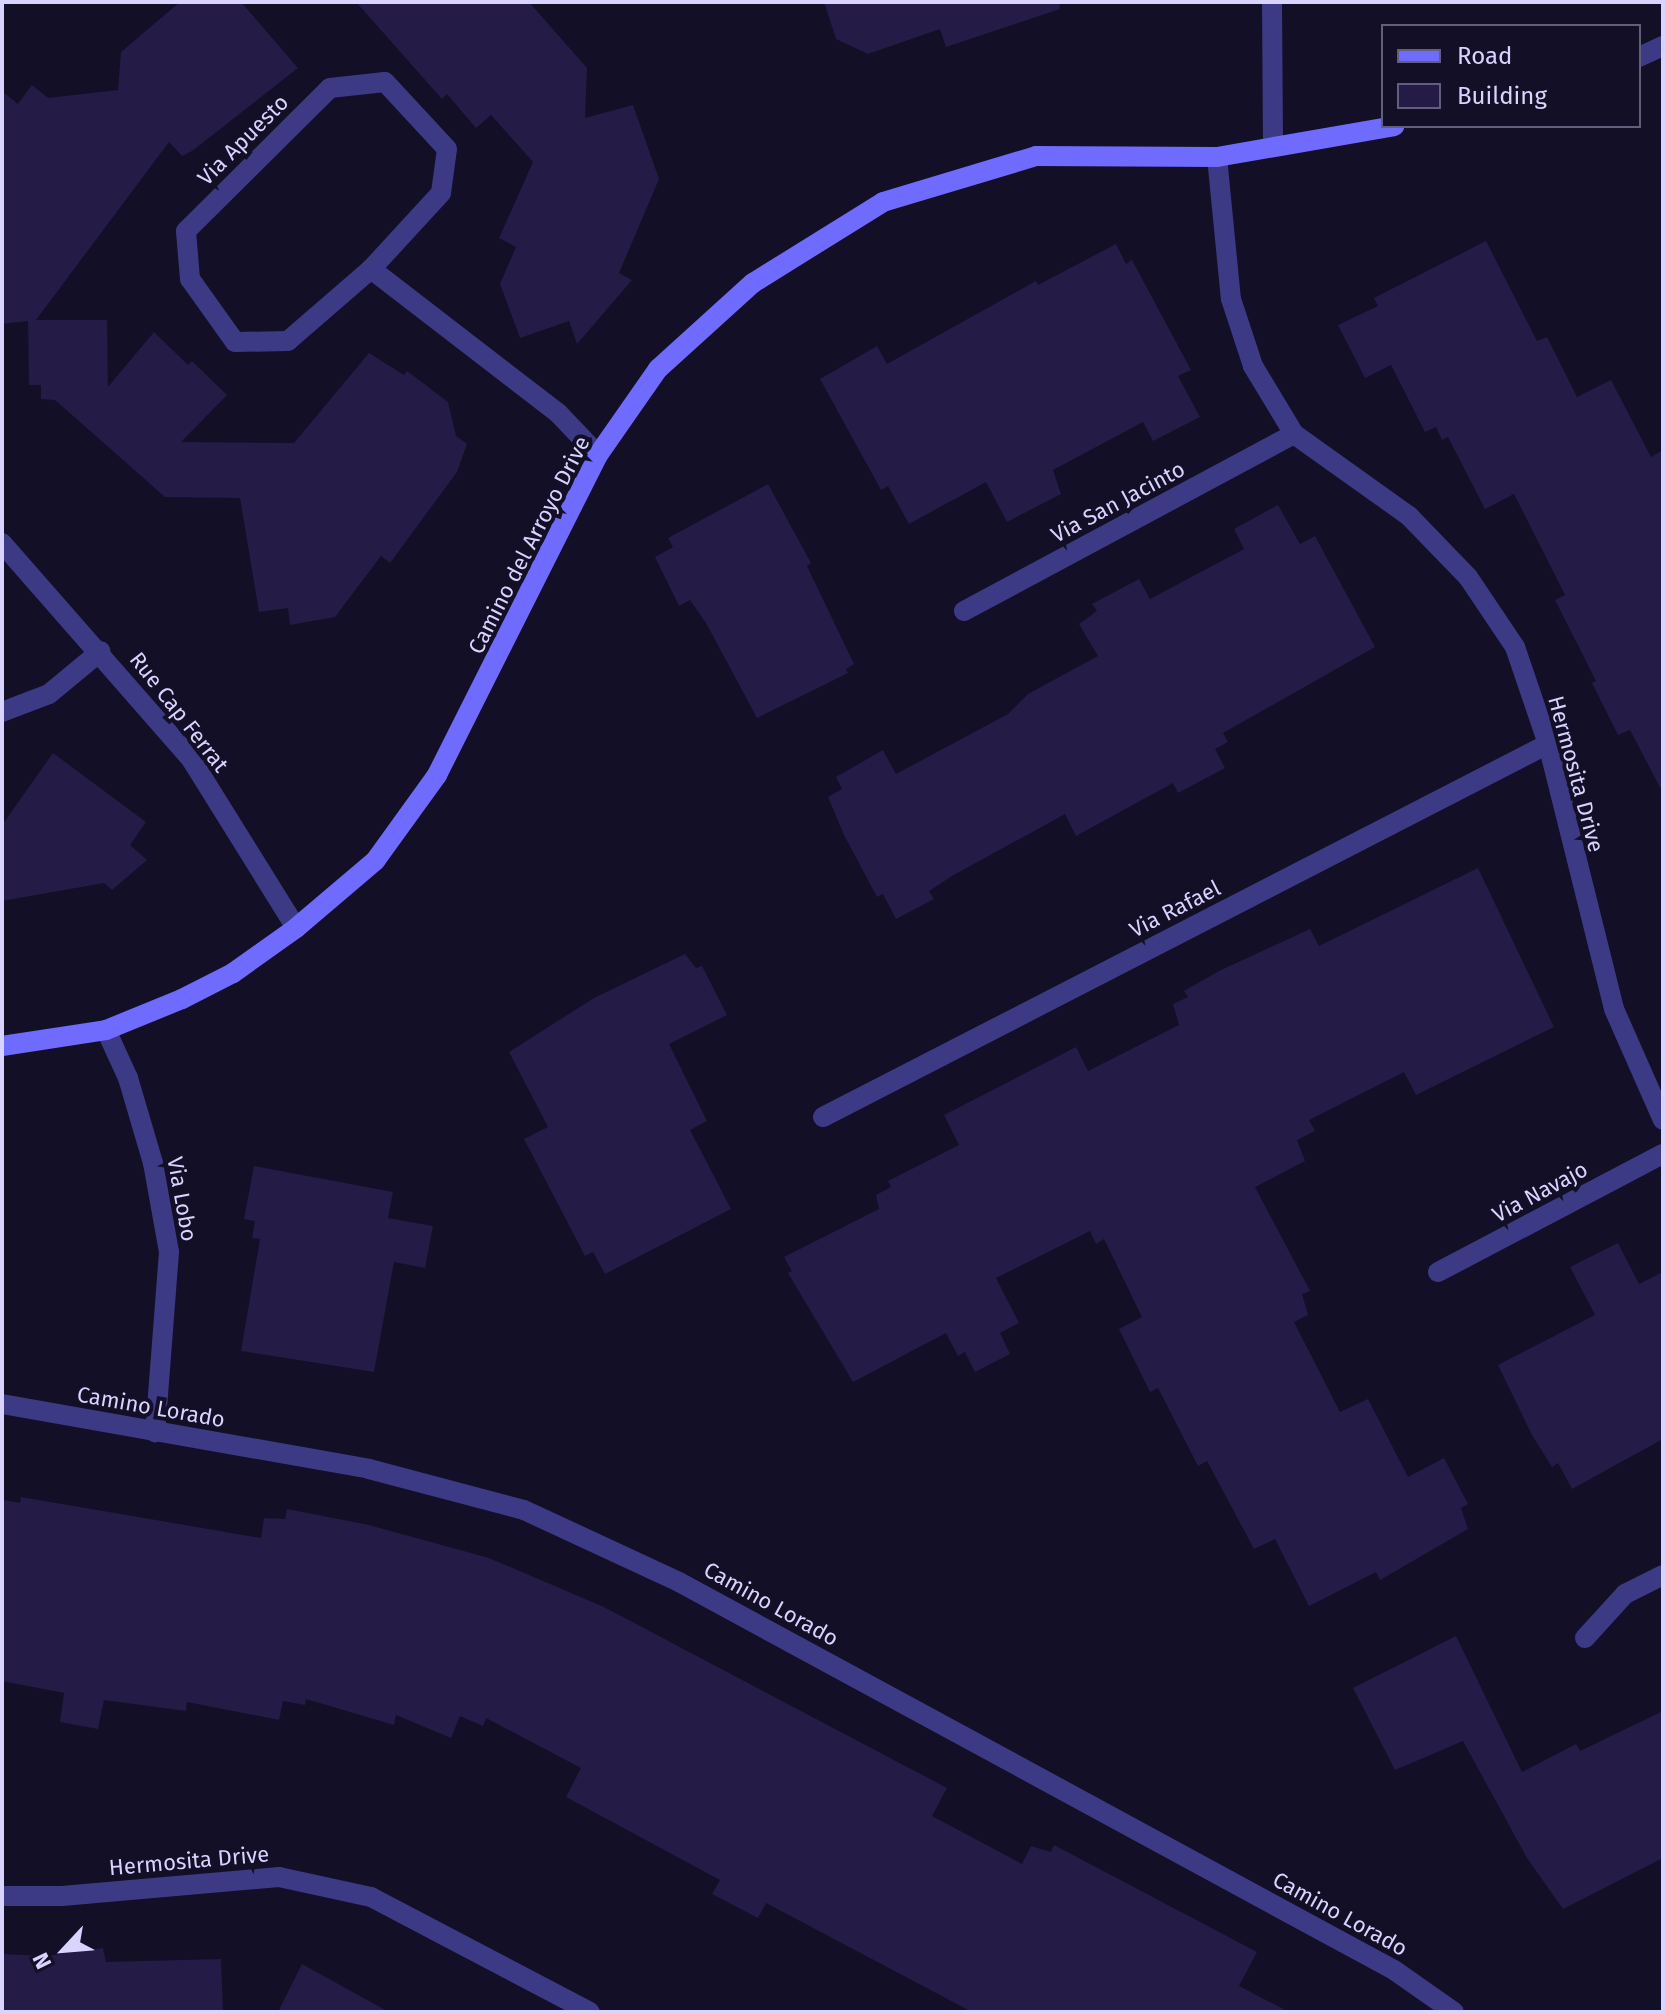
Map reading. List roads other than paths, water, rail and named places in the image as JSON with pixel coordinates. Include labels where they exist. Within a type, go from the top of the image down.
[{"type":"street","points":[[1272,2],[1273,147]]},
{"type":"street","points":[[1641,56],[1663,46]]},
{"type":"street","name":"Via Apuesto","points":[[385,82],[447,149],[441,193],[371,269],[288,341],[235,342],[190,279],[186,231],[330,88],[385,82]]},
{"type":"street","name":"Camino del Arroyo Drive","points":[[2,1046],[106,1030],[233,973],[296,928],[375,861],[437,775],[598,455],[658,369],[728,301],[883,202],[1036,156],[1217,157],[1382,128]]},
{"type":"street","name":"Hermosita Drive","points":[[1217,157],[1231,299],[1253,366],[1294,434],[1409,516],[1468,577],[1515,647],[1548,744],[1614,1009],[1663,1120]]},
{"type":"street","points":[[371,269],[558,413],[598,455]]},
{"type":"street","name":"Via San Jacinto","points":[[964,611],[1294,434]]},
{"type":"street","name":"Rue Cap Ferrat","points":[[2,543],[101,651],[191,759],[296,928]]},
{"type":"street","points":[[2,712],[49,694],[101,651]]},
{"type":"street","name":"Via Rafael","points":[[823,1117],[1548,744]]},
{"type":"street","name":"Via Lobo","points":[[106,1030],[128,1078],[153,1163],[169,1252],[155,1432]]},
{"type":"street","name":"Via Navajo","points":[[1438,1272],[1663,1154]]},
{"type":"street","name":"Camino Lorado","points":[[2,1404],[369,1469],[524,1510],[679,1582],[1394,1970],[1454,2012]]},
{"type":"street","points":[[1585,1638],[1625,1594],[1663,1575]]},
{"type":"street","name":"Hermosita Drive","points":[[2,1896],[62,1896],[279,1877],[371,1897],[590,2012]]}]
